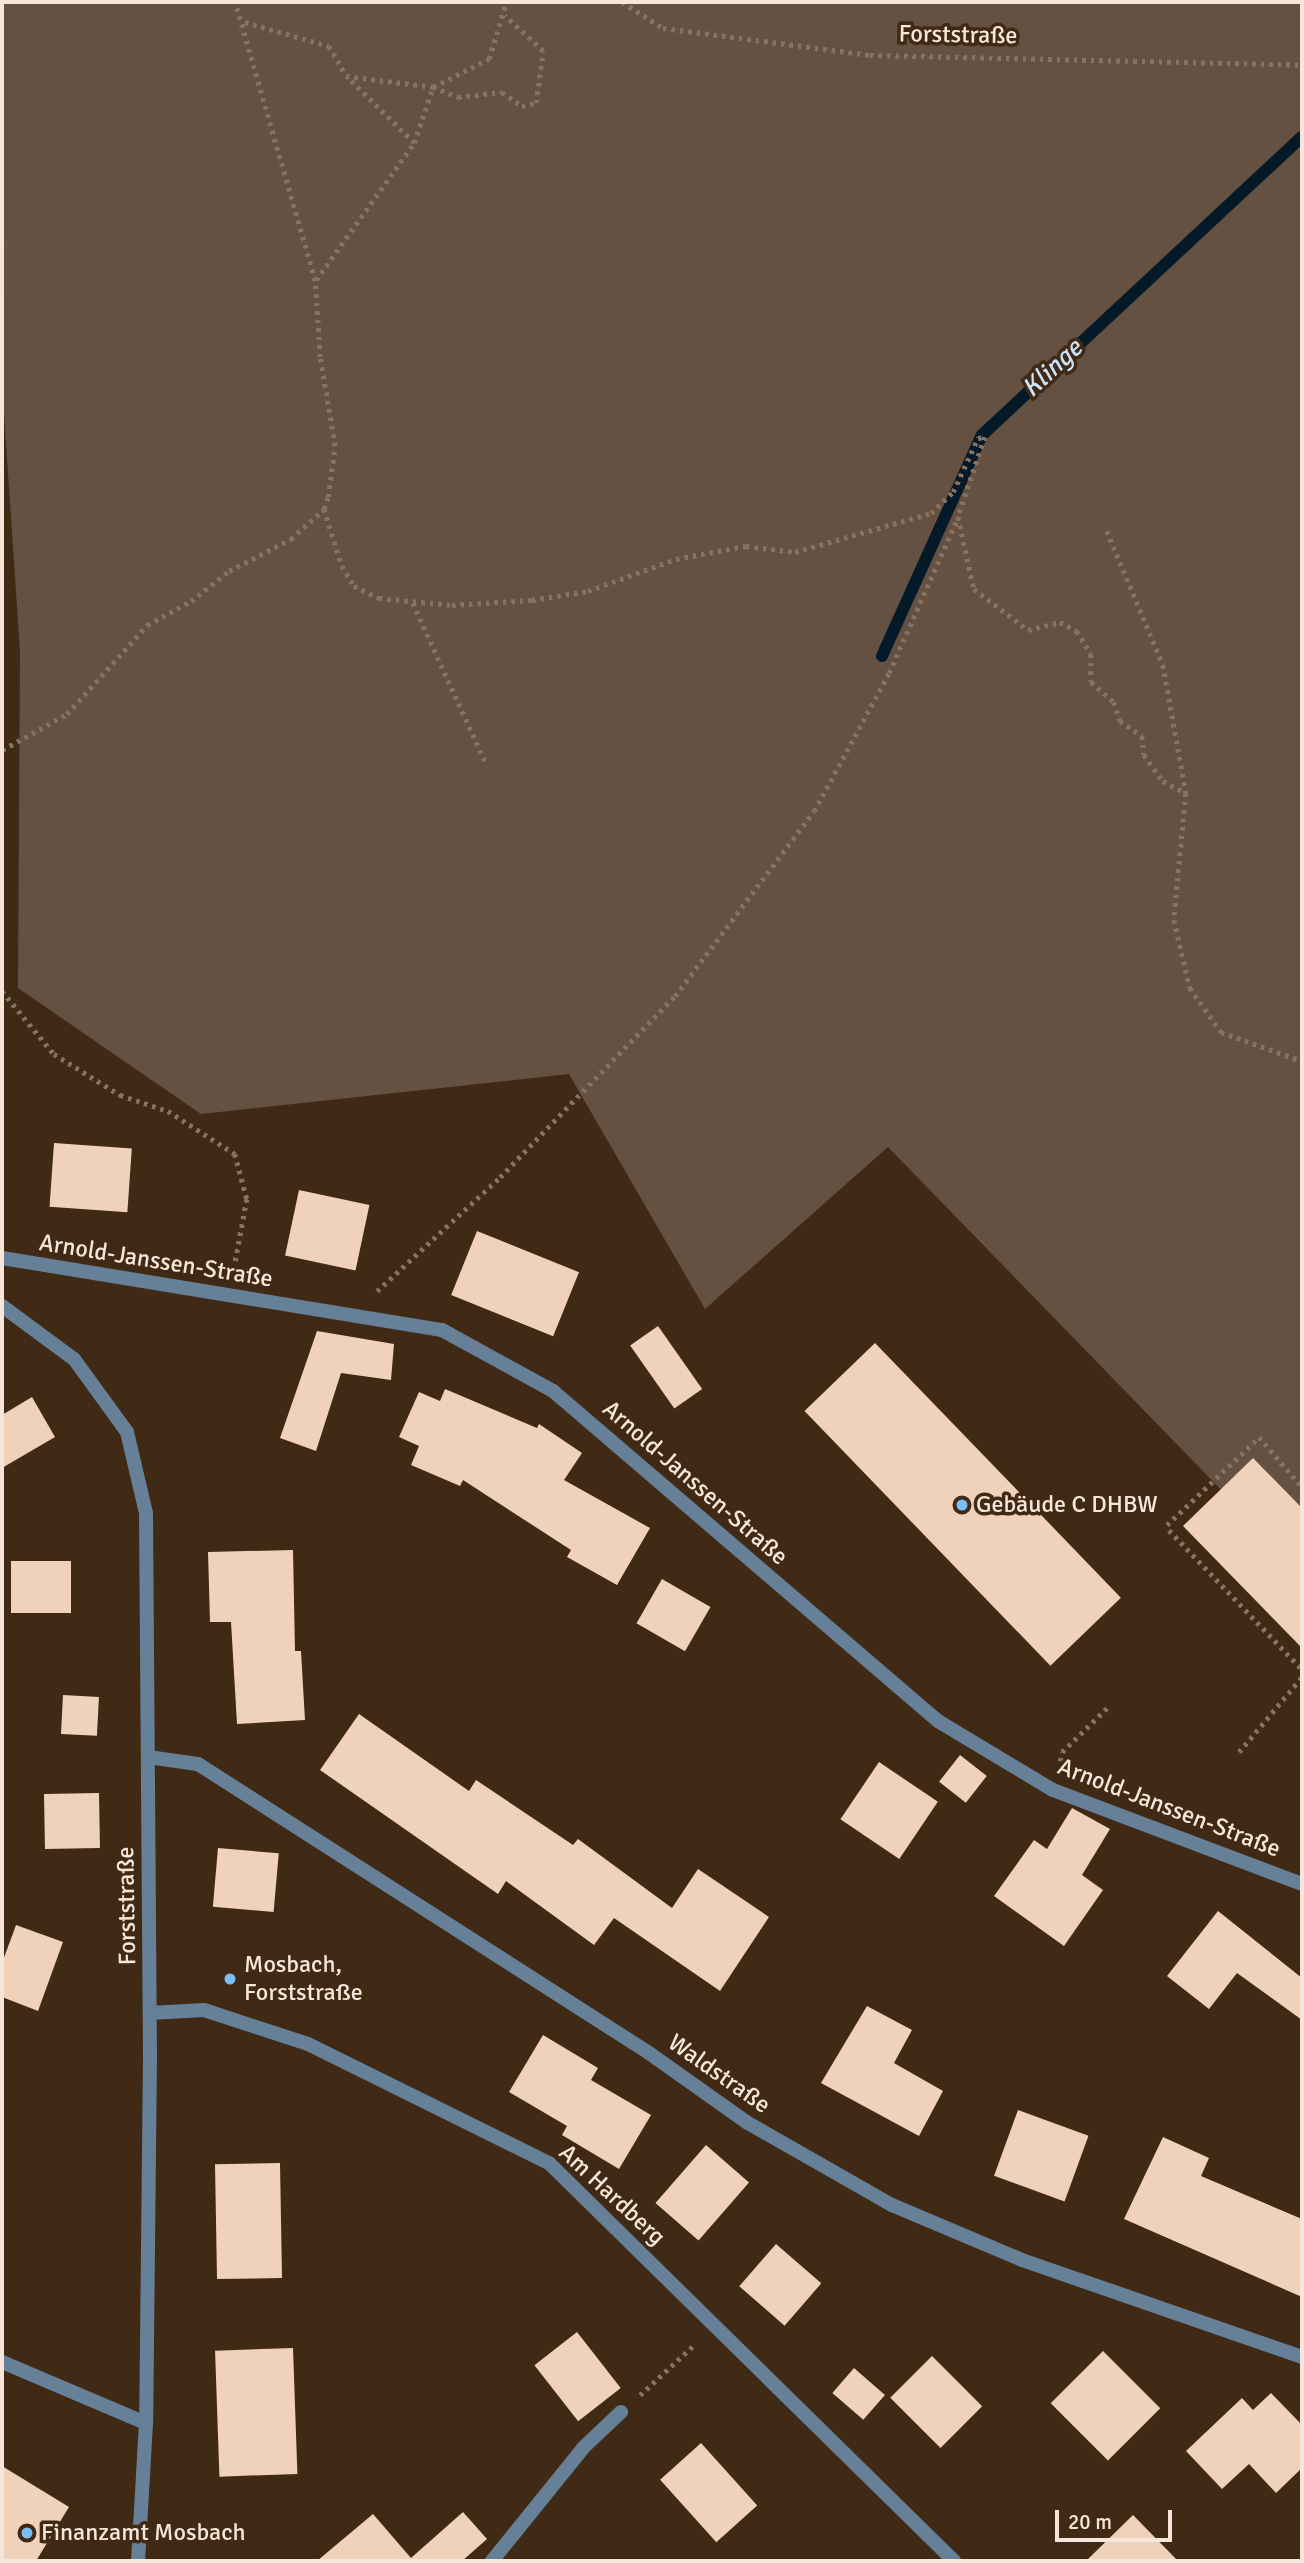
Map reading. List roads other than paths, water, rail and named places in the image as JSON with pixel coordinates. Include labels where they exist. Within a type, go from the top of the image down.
[{"type":"street","name":"Arnold-Janssen-Straße","points":[[2,1258],[442,1330],[553,1391],[938,1721],[1053,1790],[1302,1884]]},
{"type":"street","name":"Forststraße","points":[[2,1306],[74,1359],[127,1432],[146,1513],[150,2013],[146,2423],[138,2561]]},
{"type":"street","name":"Waldstraße","points":[[148,1757],[198,1764],[649,2053],[748,2123],[892,2205],[1022,2260],[1302,2357]]},
{"type":"street","name":"Am Hardberg","points":[[150,2013],[204,2010],[309,2044],[549,2162],[954,2561]]},
{"type":"street","points":[[2,2362],[146,2423]]},
{"type":"street","points":[[492,2561],[584,2447],[621,2412]]},
{"type":"waterway","name":"Klinge","points":[[882,656],[982,435],[1302,137]]},
{"type":"place","name":"Gebäude C DHBW","points":[[962,1505]]},
{"type":"place","name":"Mosbach, Forststraße","points":[[230,1979]]},
{"type":"place","name":"Finanzamt Mosbach","points":[[27,2533]]}]
